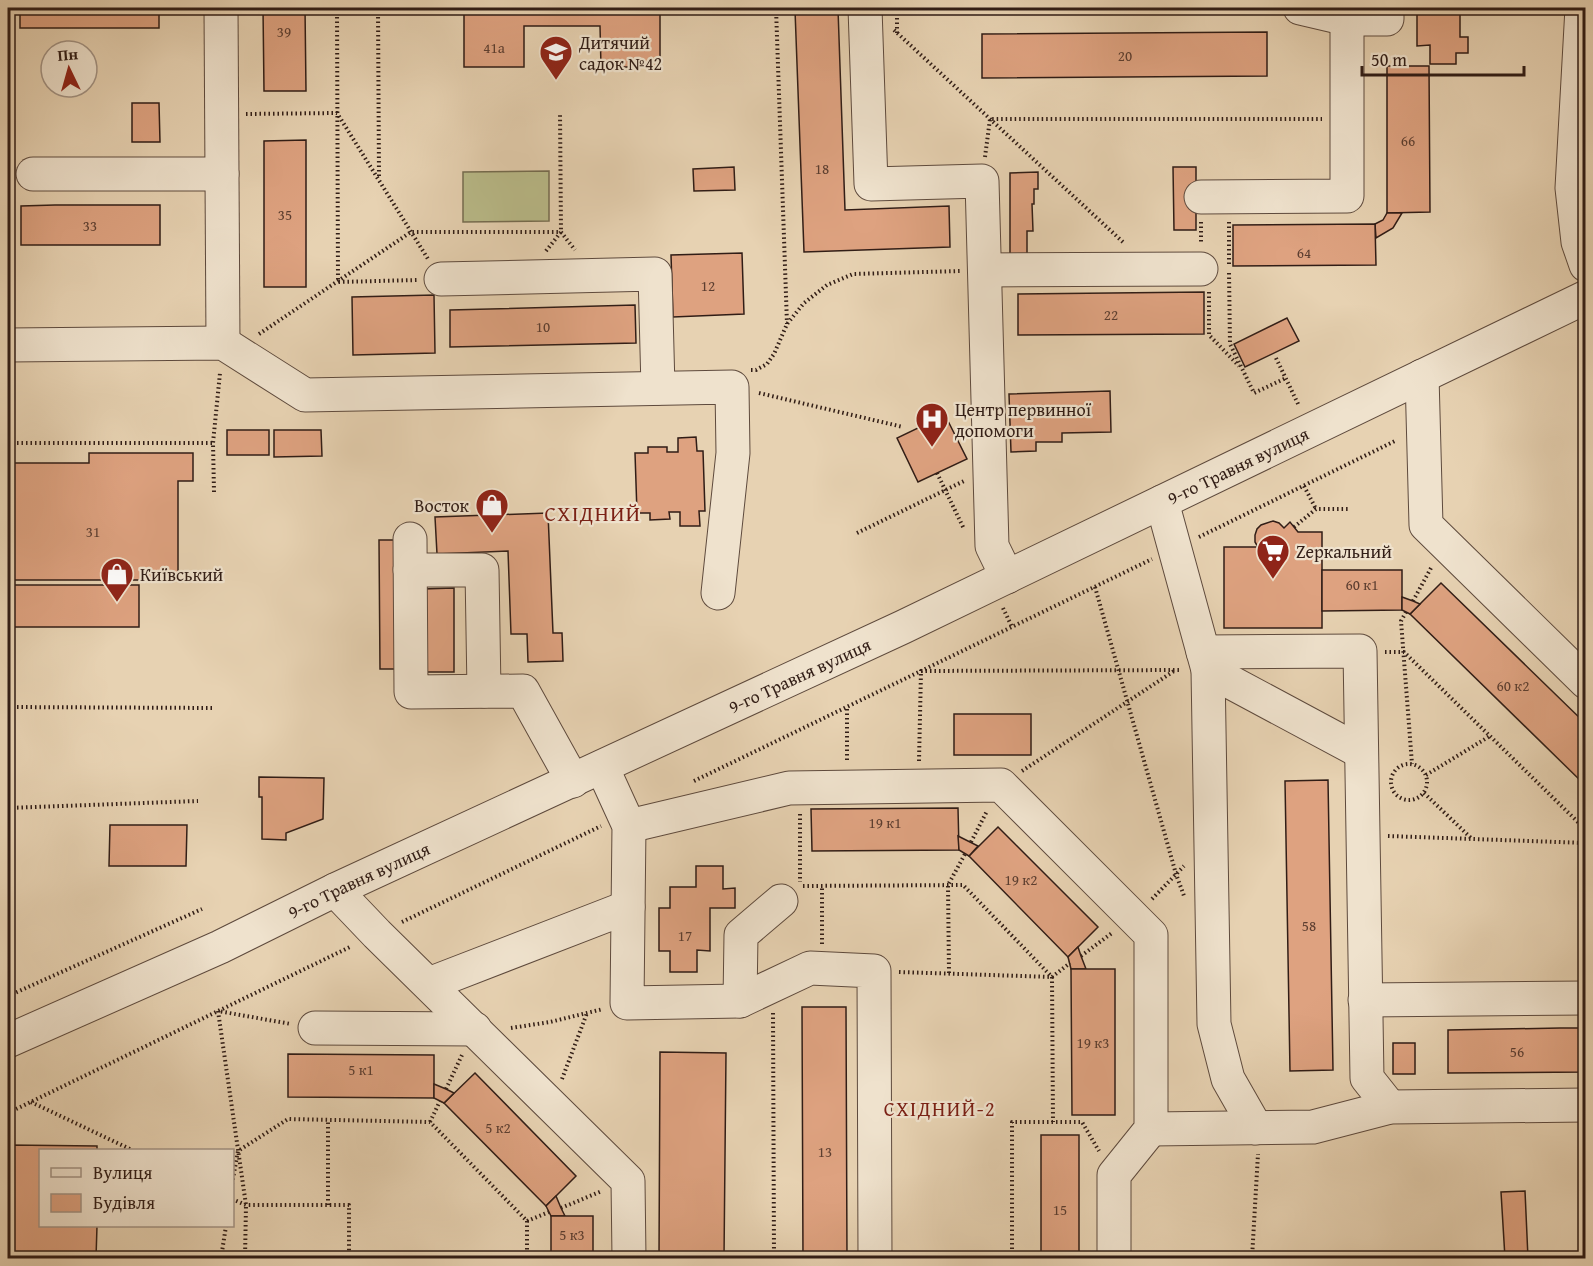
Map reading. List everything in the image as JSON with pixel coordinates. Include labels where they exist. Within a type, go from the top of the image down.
[{"type":"street","points":[[221,8],[223,343]]},
{"type":"street","points":[[1300,8],[1347,19],[1387,19],[1387,8]]},
{"type":"street","points":[[878,17],[871,184],[982,181],[992,546],[1007,577]]},
{"type":"street","points":[[1201,197],[1347,196],[1347,19]]},
{"type":"street","points":[[1583,28],[1578,242],[1586,265]]},
{"type":"street","points":[[33,174],[222,174]]},
{"type":"street","points":[[985,270],[1153,269],[1205,280]]},
{"type":"street","points":[[441,279],[655,274],[658,388]]},
{"type":"street","name":"9-го Травня вулиця","points":[[8,1041],[220,947],[335,890],[892,632],[1586,297]]},
{"type":"street","points":[[8,345],[223,343],[305,395],[732,387],[734,453],[718,594]]},
{"type":"street","points":[[1422,376],[1426,525],[1586,682]]},
{"type":"street","points":[[1162,502],[1206,661],[1214,1024],[1228,1079],[1256,1128]]},
{"type":"street","points":[[484,691],[482,570],[410,555],[411,692],[523,691],[626,820],[627,1002],[740,1001],[810,968],[874,971],[875,1258]]},
{"type":"street","points":[[1206,661],[1360,651],[1367,1078],[1390,1107]]},
{"type":"street","points":[[1206,661],[1362,752]]},
{"type":"street","points":[[626,820],[789,788],[1001,785],[1151,934],[1151,1129],[1114,1175],[1114,1258]]},
{"type":"street","points":[[335,890],[628,1181],[629,1258]]},
{"type":"street","points":[[740,1001],[741,935],[781,901]]},
{"type":"street","points":[[429,984],[628,907]]},
{"type":"street","points":[[1365,1000],[1586,998]]},
{"type":"street","points":[[315,1028],[475,1029]]},
{"type":"street","points":[[1151,1129],[1313,1127],[1390,1107],[1586,1105]]},
{"type":"path","points":[[337,8],[338,282]]},
{"type":"path","points":[[378,8],[379,180]]},
{"type":"path","points":[[776,8],[787,324],[804,303],[826,285],[853,274],[985,270]]},
{"type":"path","points":[[897,8],[897,33]]},
{"type":"path","points":[[878,17],[1153,269]]},
{"type":"path","points":[[222,114],[337,113]]},
{"type":"path","points":[[337,113],[441,279]]},
{"type":"path","points":[[255,337],[411,232],[561,232],[561,113]]},
{"type":"path","points":[[982,181],[990,119]]},
{"type":"path","points":[[990,119],[1347,119]]},
{"type":"path","points":[[1201,197],[1209,335],[1241,368]]},
{"type":"path","points":[[338,282],[441,279]]},
{"type":"path","points":[[214,492],[213,443],[223,343]]},
{"type":"path","points":[[1230,344],[1254,393],[1286,378]]},
{"type":"path","points":[[1276,358],[1311,430]]},
{"type":"path","points":[[732,387],[903,427]]},
{"type":"path","points":[[687,784],[1424,428]]},
{"type":"path","points":[[8,443],[213,443]]},
{"type":"path","points":[[857,533],[990,468]]},
{"type":"path","points":[[1304,486],[1316,509]]},
{"type":"path","points":[[1294,527],[1316,509],[1350,509]]},
{"type":"path","points":[[1413,601],[1445,543]]},
{"type":"path","points":[[1095,586],[1176,874]]},
{"type":"path","points":[[1406,612],[1401,621],[1412,764]]},
{"type":"path","points":[[1404,652],[1586,831]]},
{"type":"path","points":[[921,671],[1176,670],[1206,661]]},
{"type":"path","points":[[1001,785],[1176,670],[1206,661]]},
{"type":"path","points":[[919,786],[921,671]]},
{"type":"path","points":[[8,707],[215,708]]},
{"type":"path","points":[[847,707],[847,787]]},
{"type":"path","points":[[1426,775],[1490,736]]},
{"type":"path","points":[[1405,764],[1412,764],[1418,766],[1428,781],[1424,793],[1415,800],[1403,800],[1391,788],[1392,776],[1405,764]]},
{"type":"path","points":[[800,787],[800,885],[963,885],[1052,976],[1053,1122]]},
{"type":"path","points":[[1424,793],[1472,839]]},
{"type":"path","points":[[8,808],[198,801]]},
{"type":"path","points":[[8,1113],[377,934],[626,820]]},
{"type":"path","points":[[1363,835],[1586,843]]},
{"type":"path","points":[[1081,956],[1134,917],[1211,839]]},
{"type":"path","points":[[949,973],[948,885],[965,854]]},
{"type":"path","points":[[821,969],[822,885]]},
{"type":"path","points":[[8,996],[202,909]]},
{"type":"path","points":[[874,971],[1052,976],[1070,963]]},
{"type":"path","points":[[773,986],[774,1258]]},
{"type":"path","points":[[446,1089],[475,1029],[515,1028],[550,1022],[627,1002]]},
{"type":"path","points":[[218,1011],[315,1028]]},
{"type":"path","points":[[218,1011],[246,1205],[245,1258]]},
{"type":"path","points":[[553,1106],[587,1012]]},
{"type":"path","points":[[430,1122],[440,1101]]},
{"type":"path","points":[[31,1102],[130,1149]]},
{"type":"path","points":[[234,1173],[238,1151],[288,1119],[430,1122],[527,1221],[527,1258]]},
{"type":"path","points":[[328,1120],[328,1205]]},
{"type":"path","points":[[937,1258],[1013,1258],[1012,1122],[1082,1122]]},
{"type":"path","points":[[1252,1258],[1258,1161],[1256,1128]]},
{"type":"path","points":[[561,1208],[628,1181]]},
{"type":"path","points":[[234,1200],[246,1205],[349,1205],[349,1258]]},
{"type":"path","points":[[527,1221],[549,1212]]},
{"type":"path","points":[[221,1258],[226,1227]]},
{"type":"green space","points":[[549,171],[549,221],[463,222],[463,172]]},
{"type":"building","points":[[20,8],[159,8],[159,28],[20,28]]},
{"type":"building","points":[[263,8],[305,8],[306,91],[264,91]]},
{"type":"building","points":[[464,8],[660,8],[660,67],[601,67],[600,26],[524,26],[524,67],[464,67]]},
{"type":"building","points":[[1417,8],[1468,8],[1460,9],[1460,37],[1468,37],[1468,53],[1456,53],[1456,64],[1430,64],[1430,45],[1417,46]]},
{"type":"building","points":[[838,9],[845,210],[949,206],[950,247],[804,252],[795,10]]},
{"type":"building","points":[[1267,32],[1267,76],[982,78],[982,34]]},
{"type":"building","points":[[1387,66],[1429,66],[1430,212],[1387,213]]},
{"type":"building","points":[[132,103],[159,103],[160,142],[132,142]]},
{"type":"building","points":[[306,140],[306,287],[264,287],[264,141]]},
{"type":"building","points":[[734,167],[735,190],[694,191],[693,169]]},
{"type":"building","points":[[1173,167],[1196,167],[1196,230],[1174,230]]},
{"type":"building","points":[[1038,172],[1038,189],[1034,189],[1034,204],[1032,204],[1033,231],[1027,231],[1027,257],[1010,257],[1010,173]]},
{"type":"building","points":[[160,205],[160,245],[21,245],[21,206]]},
{"type":"building","points":[[1387,213],[1402,213],[1393,228],[1376,238],[1375,224],[1383,220]]},
{"type":"building","points":[[1375,224],[1376,265],[1233,266],[1233,225]]},
{"type":"building","points":[[742,253],[744,314],[673,317],[671,255]]},
{"type":"building","points":[[1204,292],[1204,334],[1018,335],[1018,294]]},
{"type":"building","points":[[434,295],[435,353],[353,355],[352,297]]},
{"type":"building","points":[[635,305],[636,343],[450,347],[450,310]]},
{"type":"building","points":[[1287,318],[1299,341],[1245,367],[1234,344]]},
{"type":"building","points":[[1110,391],[1111,432],[1062,433],[1062,442],[1036,442],[1036,451],[1011,452],[1009,394]]},
{"type":"building","points":[[945,415],[967,459],[918,482],[897,438]]},
{"type":"building","points":[[227,430],[269,430],[269,455],[227,455]]},
{"type":"building","points":[[274,430],[321,430],[322,456],[274,457]]},
{"type":"building","points":[[696,437],[697,451],[703,451],[705,511],[699,511],[700,526],[680,526],[680,512],[669,512],[670,519],[650,520],[650,513],[637,513],[635,453],[648,453],[648,447],[667,447],[667,452],[678,452],[678,438]]},
{"type":"building","points":[[89,453],[193,453],[193,481],[178,481],[178,580],[8,580],[8,463],[89,463]]},
{"type":"building","points":[[548,513],[553,633],[562,633],[563,661],[528,662],[527,634],[511,634],[508,551],[437,554],[435,517]]},
{"type":"building","points":[[1273,521],[1284,528],[1290,522],[1298,532],[1322,532],[1322,628],[1224,628],[1224,547],[1258,547],[1255,542],[1257,529]]},
{"type":"building","points":[[379,540],[400,540],[401,669],[380,669]]},
{"type":"building","points":[[1322,570],[1402,570],[1402,610],[1322,611]]},
{"type":"building","points":[[1441,583],[1586,724],[1586,786],[1410,614]]},
{"type":"building","points":[[8,585],[139,585],[139,627],[8,627]]},
{"type":"building","points":[[454,588],[454,672],[423,672],[423,589]]},
{"type":"building","points":[[1402,597],[1420,604],[1410,614],[1402,610]]},
{"type":"building","points":[[954,714],[1031,714],[1031,755],[954,755]]},
{"type":"building","points":[[259,777],[324,778],[323,819],[286,833],[286,840],[262,839],[262,797],[259,797]]},
{"type":"building","points":[[1328,780],[1333,1070],[1290,1071],[1285,781]]},
{"type":"building","points":[[958,808],[959,850],[812,851],[811,809]]},
{"type":"building","points":[[110,825],[187,825],[186,866],[109,866]]},
{"type":"building","points":[[998,827],[1098,927],[1068,957],[969,856]]},
{"type":"building","points":[[958,836],[978,846],[969,856],[959,850]]},
{"type":"building","points":[[696,866],[723,866],[723,889],[735,888],[735,908],[710,908],[710,951],[697,950],[697,972],[670,972],[670,951],[659,951],[659,908],[670,908],[670,887],[696,887]]},
{"type":"building","points":[[1078,947],[1086,969],[1071,969],[1068,957]]},
{"type":"building","points":[[1071,969],[1115,969],[1115,1115],[1072,1115]]},
{"type":"building","points":[[802,1007],[846,1007],[847,1258],[803,1258]]},
{"type":"building","points":[[1586,1028],[1586,1072],[1448,1073],[1448,1030]]},
{"type":"building","points":[[1393,1043],[1415,1043],[1415,1074],[1393,1074]]},
{"type":"building","points":[[660,1052],[726,1053],[724,1258],[659,1258]]},
{"type":"building","points":[[288,1054],[434,1055],[434,1098],[288,1097]]},
{"type":"building","points":[[475,1073],[576,1176],[546,1206],[444,1103]]},
{"type":"building","points":[[434,1084],[454,1093],[444,1103],[434,1098]]},
{"type":"building","points":[[1041,1135],[1079,1135],[1079,1258],[1041,1258]]},
{"type":"building","points":[[8,1145],[97,1146],[97,1149],[39,1149],[39,1227],[97,1227],[96,1258],[8,1258]]},
{"type":"building","points":[[1525,1191],[1528,1258],[1505,1258],[1501,1192]]},
{"type":"building","points":[[556,1196],[565,1216],[551,1216],[546,1206]]},
{"type":"building","points":[[551,1216],[593,1216],[593,1258],[551,1258]]},
{"type":"building","points":[[273,1256],[317,1256],[317,1258],[273,1258]]},
{"type":"place","name":"Дитячий садок №42","points":[[556,81]]},
{"type":"place","name":"Центр первинної допомоги","points":[[932,448]]},
{"type":"place","name":"Восток","points":[[492,534]]},
{"type":"place","name":"Zеркальний","points":[[1273,580]]},
{"type":"place","name":"Київський","points":[[117,603]]},
{"type":"district","name":"СХІДНИЙ","points":[[593,513]]},
{"type":"district","name":"СХІДНИЙ-2","points":[[940,1108]]}]
